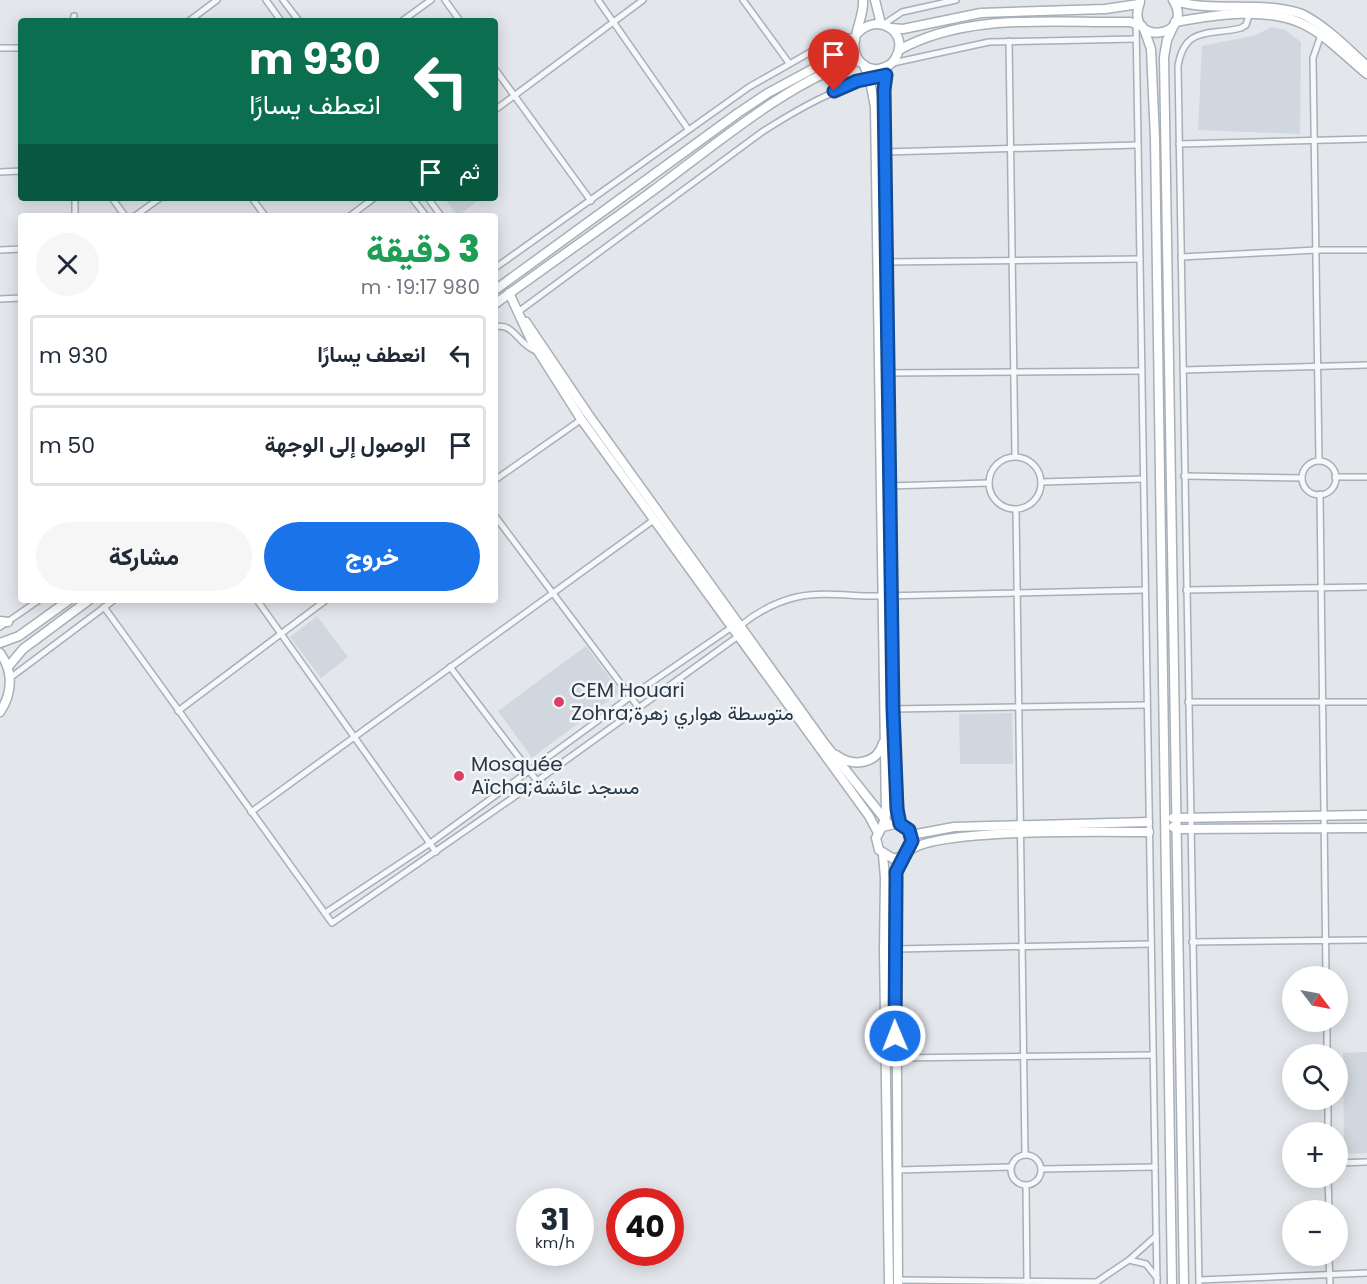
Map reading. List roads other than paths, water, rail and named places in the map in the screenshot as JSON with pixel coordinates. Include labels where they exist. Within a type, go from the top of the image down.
[{"type":"street","points":[[193,18],[217,0]]},
{"type":"street","points":[[266,0],[279,18]]},
{"type":"street","points":[[284,0],[297,18]]},
{"type":"street","points":[[406,18],[431,0]]},
{"type":"street","points":[[445,0],[458,18]]},
{"type":"street","points":[[598,0],[688,129]]},
{"type":"street","points":[[498,108],[642,0]]},
{"type":"street","points":[[743,0],[789,63]]},
{"type":"street","points":[[863,0],[864,11],[856,37],[855,54],[869,79],[875,107],[882,262],[887,596],[900,824],[911,835]]},
{"type":"street","points":[[875,0],[885,26],[896,34],[899,50]]},
{"type":"street","points":[[885,26],[902,12],[956,0]]},
{"type":"street","points":[[1173,0],[1178,13],[1167,40],[1164,57],[1184,1284]]},
{"type":"street","points":[[1173,0],[1204,8],[1280,8],[1301,14],[1367,74]]},
{"type":"street","points":[[498,288],[738,113],[768,93],[844,52],[868,25],[903,29],[981,14],[1105,9],[1140,2],[1140,24],[1136,39],[1157,1281]]},
{"type":"street","points":[[1249,15],[1246,25],[1241,28],[1194,36],[1182,48],[1178,66],[1199,1282],[1367,1273]]},
{"type":"street","points":[[518,312],[762,132],[799,109],[857,81],[869,79],[888,68],[899,50],[932,36],[1003,23],[1140,24],[1157,34],[1175,24],[1200,17],[1249,15],[1293,20],[1322,32],[1367,66]]},
{"type":"street","points":[[1140,24],[1151,49],[1155,139],[1172,1284]]},
{"type":"street","points":[[1319,461],[1313,58],[1322,32]]},
{"type":"street","points":[[498,266],[688,129],[789,63],[837,37],[856,37]]},
{"type":"street","points":[[498,302],[746,122],[838,67],[862,63],[878,69],[888,68],[960,46],[1009,40],[1136,39]]},
{"type":"street","points":[[1009,40],[1015,456]]},
{"type":"street","points":[[0,48],[18,48]]},
{"type":"street","points":[[882,262],[888,68]]},
{"type":"street","points":[[498,73],[591,201]]},
{"type":"street","points":[[1179,144],[1367,139]]},
{"type":"street","points":[[885,152],[1138,145]]},
{"type":"street","points":[[0,172],[18,171]]},
{"type":"street","points":[[139,213],[156,201]]},
{"type":"street","points":[[354,213],[370,201]]},
{"type":"street","points":[[414,201],[424,213]]},
{"type":"street","points":[[0,250],[18,249]]},
{"type":"street","points":[[1181,257],[1316,250],[1367,250]]},
{"type":"street","points":[[882,262],[1140,259]]},
{"type":"street","points":[[509,293],[537,352],[657,518],[737,637],[869,816],[883,826],[900,824]]},
{"type":"street","points":[[0,299],[18,298]]},
{"type":"street","points":[[518,312],[552,357],[585,417]]},
{"type":"street","points":[[498,326],[503,325],[509,328],[524,346],[537,352]]},
{"type":"street","points":[[1183,370],[1367,365]]},
{"type":"street","points":[[884,373],[1142,371]]},
{"type":"street","points":[[498,478],[585,417]]},
{"type":"street","points":[[1015,456],[1032,462],[1038,469],[1041,482],[1039,496],[1033,503],[1016,510],[1000,505],[990,492],[988,483],[999,461],[1015,456]]},
{"type":"street","points":[[1319,461],[1330,465],[1335,477],[1330,490],[1320,494],[1306,488],[1302,478],[1309,464],[1319,461]]},
{"type":"street","points":[[1184,476],[1302,478]]},
{"type":"street","points":[[1335,477],[1367,477]]},
{"type":"street","points":[[1041,482],[1143,479]]},
{"type":"street","points":[[885,487],[988,483]]},
{"type":"street","points":[[1320,494],[1326,966]]},
{"type":"street","points":[[1016,510],[1025,1155]]},
{"type":"street","points":[[251,812],[657,518]]},
{"type":"street","points":[[657,518],[740,626],[883,826]]},
{"type":"street","points":[[498,520],[639,708]]},
{"type":"street","points":[[1186,590],[1367,587]]},
{"type":"street","points":[[325,913],[429,844],[730,627],[740,626],[756,613],[795,597],[816,594],[887,596],[1145,590]]},
{"type":"street","points":[[887,596],[883,826],[876,844],[883,855],[885,878],[894,1282]]},
{"type":"street","points":[[0,627],[34,603]]},
{"type":"street","points":[[0,643],[19,636],[65,603]]},
{"type":"street","points":[[8,667],[23,649],[85,603]]},
{"type":"street","points":[[10,678],[110,603]]},
{"type":"street","points":[[258,603],[436,852]]},
{"type":"street","points":[[178,711],[322,603]]},
{"type":"street","points":[[104,607],[332,923],[537,781],[737,637],[740,626]]},
{"type":"street","points":[[0,653],[8,667],[10,678],[10,691],[0,712]]},
{"type":"street","points":[[450,667],[537,781]]},
{"type":"street","points":[[1188,702],[1367,702]]},
{"type":"street","points":[[884,709],[1018,705],[1146,705]]},
{"type":"street","points":[[825,744],[843,760],[860,763],[876,755],[881,748],[884,736]]},
{"type":"street","points":[[1164,822],[1176,816],[1367,815]]},
{"type":"street","points":[[1164,822],[1176,829],[1367,828]]},
{"type":"street","points":[[911,835],[954,827],[1020,829],[1148,827]]},
{"type":"street","points":[[883,855],[894,859],[922,844],[1020,829]]},
{"type":"street","points":[[894,1282],[897,1170],[894,949],[896,872],[907,853],[911,835]]},
{"type":"street","points":[[1192,942],[1367,940]]},
{"type":"street","points":[[894,949],[1151,944]]},
{"type":"street","points":[[895,1058],[1024,1059],[1153,1055]]},
{"type":"street","points":[[1025,1155],[1038,1160],[1041,1169],[1035,1182],[1026,1185],[1016,1181],[1011,1167],[1016,1159],[1025,1155]]},
{"type":"street","points":[[1348,1163],[1367,1162]]},
{"type":"street","points":[[897,1170],[1011,1167]]},
{"type":"street","points":[[1041,1169],[1155,1167]]},
{"type":"street","points":[[1026,1185],[1027,1283]]},
{"type":"street","points":[[894,1282],[1095,1283],[1147,1247],[1157,1235]]},
{"type":"street","points":[[1129,1260],[1146,1264],[1157,1281]]},
{"type":"street","points":[[1330,1266],[1330,1284]]},
{"type":"place","name":"CEM Houari Zohra;متوسطة هواري زهرة","points":[[559,702]]},
{"type":"place","name":"Mosquée Aïcha;مسجد عائشة","points":[[459,776]]}]
